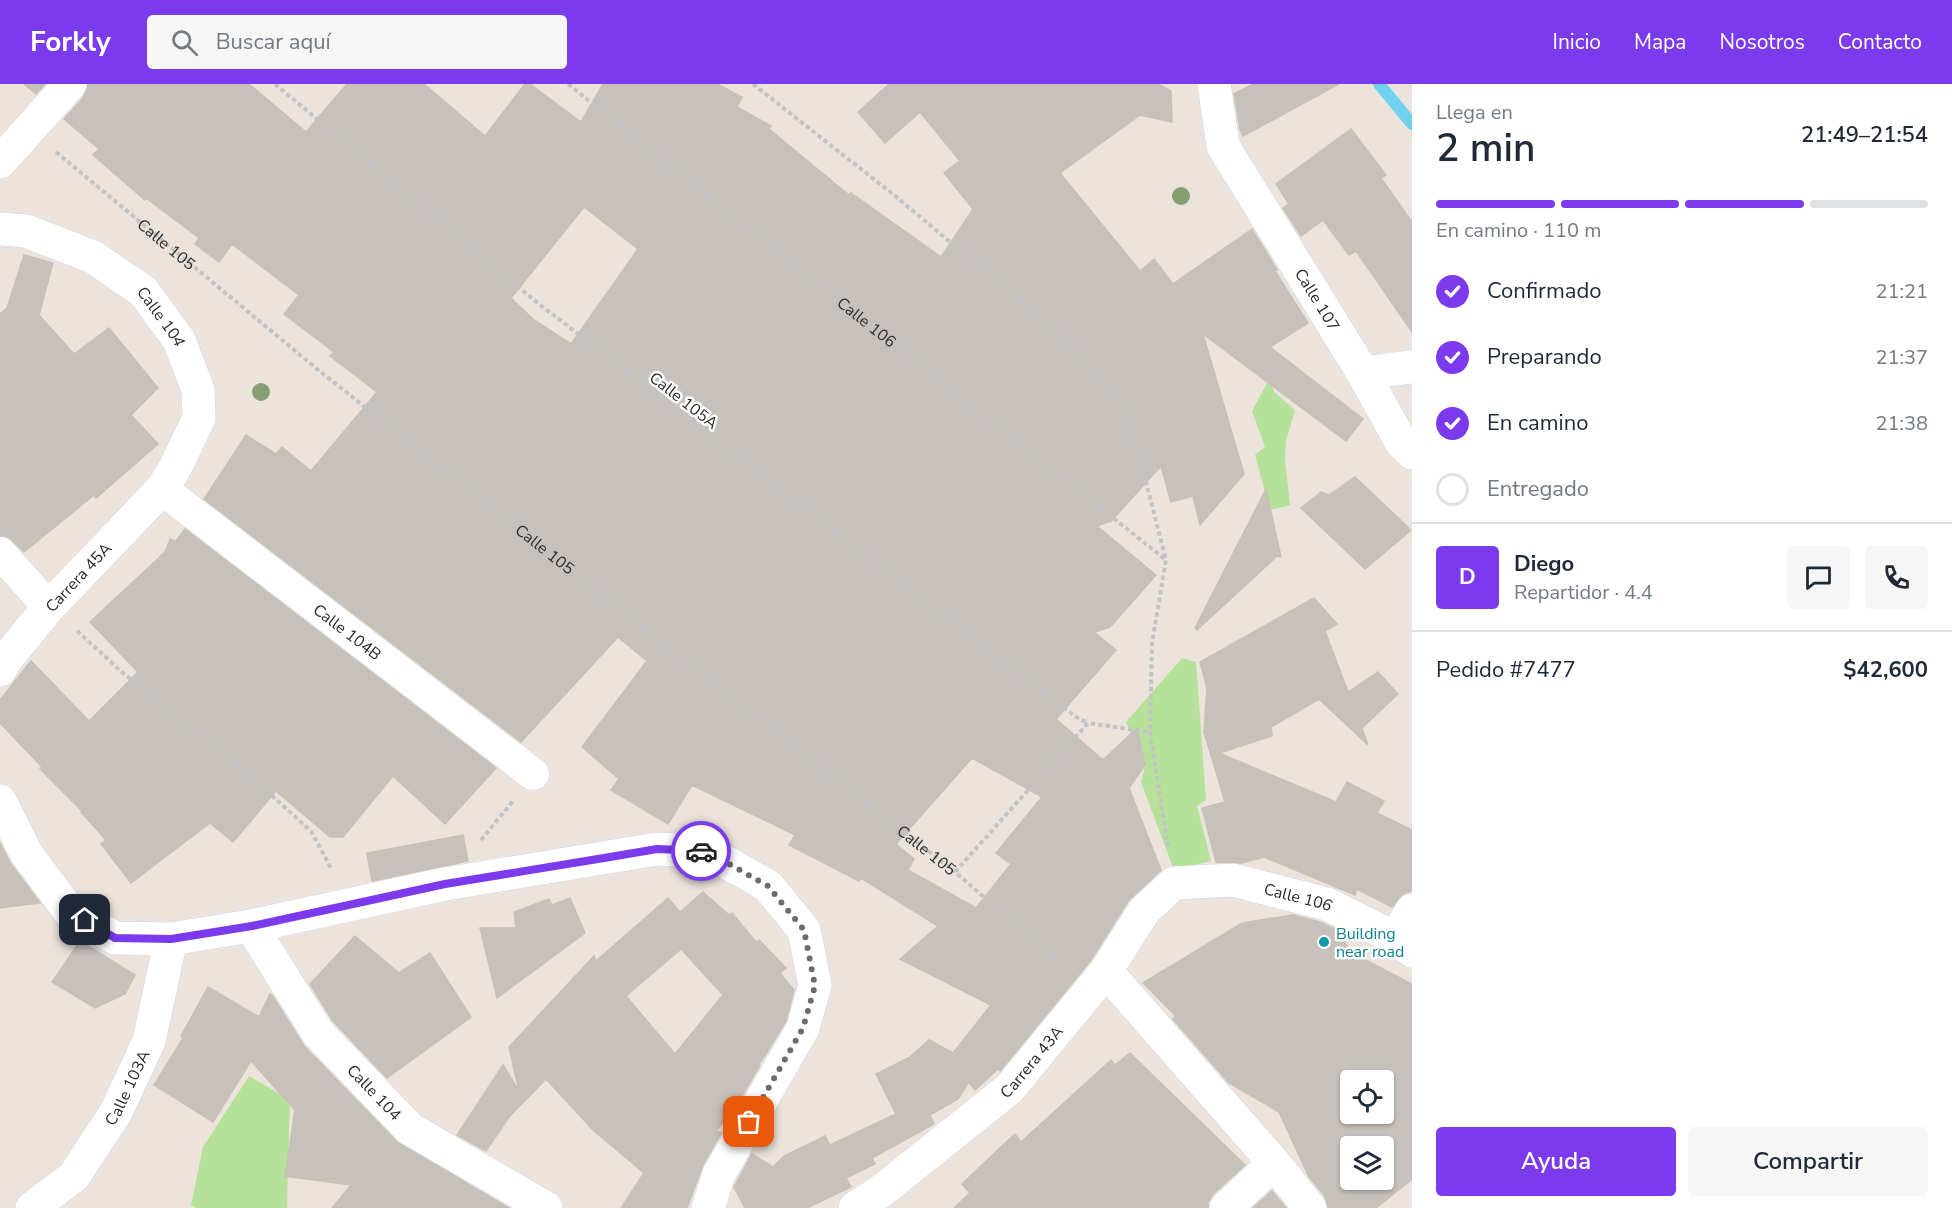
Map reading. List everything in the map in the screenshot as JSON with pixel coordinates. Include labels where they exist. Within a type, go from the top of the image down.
[{"type":"street","points":[[0,162],[70,84]]},
{"type":"street","name":"Calle 107","points":[[1214,84],[1223,146],[1363,373],[1401,442],[1412,453]]},
{"type":"street","name":"Calle 104","points":[[0,229],[26,231],[93,257],[142,291],[179,340],[198,390],[199,418],[162,489]]},
{"type":"street","points":[[1363,373],[1412,367]]},
{"type":"street","name":"Carrera 45A","points":[[0,670],[7,658],[49,607],[162,489]]},
{"type":"street","name":"Calle 104B","points":[[162,489],[532,774]]},
{"type":"street","points":[[0,553],[49,607]]},
{"type":"street","points":[[0,801],[26,853],[69,911],[115,938],[171,939],[252,926],[445,884],[657,849],[708,852],[768,886],[804,930],[815,986],[803,1028],[719,1174],[708,1208]]},
{"type":"street","name":"Calle 106","points":[[1174,883],[1233,880],[1327,904],[1404,945]]},
{"type":"street","name":"Carrera 43A","points":[[855,1208],[880,1192],[1009,1089],[1098,980],[1144,911],[1174,883]]},
{"type":"street","points":[[1404,945],[1412,909]]},
{"type":"street","name":"Calle 104","points":[[252,926],[318,1033],[410,1129],[546,1208]]},
{"type":"street","name":"Calle 103A","points":[[32,1208],[74,1176],[116,1112],[149,1041],[171,939]]},
{"type":"street","points":[[1098,980],[1274,1163],[1310,1208]]},
{"type":"street","points":[[1226,1208],[1274,1163]]},
{"type":"path","name":"Calle 105A","points":[[275,84],[534,300],[1057,702],[1088,723]]},
{"type":"path","name":"Calle 106","points":[[568,84],[1166,560]]},
{"type":"path","points":[[753,84],[894,195],[1072,344],[1124,407],[1166,560],[1152,643],[1150,732],[1174,883]]},
{"type":"path","name":"Calle 105","points":[[29,130],[317,369],[955,872],[1098,980]]},
{"type":"path","points":[[49,607],[123,673],[241,768],[311,831],[334,872],[346,907]]},
{"type":"path","points":[[955,872],[1088,723],[1150,732]]},
{"type":"path","points":[[480,841],[532,774]]},
{"type":"green space","points":[[1270,378],[1274,392],[1295,410],[1286,441],[1285,460],[1290,505],[1270,510],[1255,455],[1265,447],[1252,411]]},
{"type":"green space","points":[[1182,658],[1196,662],[1206,800],[1197,806],[1211,861],[1174,870],[1141,782],[1145,767],[1142,746],[1133,736],[1126,722]]},
{"type":"green space","points":[[249,1076],[290,1100],[287,1208],[196,1208],[191,1205],[203,1147]]},
{"type":"building","points":[[24,84],[45,84],[36,94]]},
{"type":"building","points":[[88,84],[249,84],[306,132],[347,84],[424,84],[485,136],[525,84],[530,84],[581,122],[603,84],[717,84],[742,97],[737,107],[771,126],[769,129],[849,195],[851,193],[941,257],[973,209],[944,173],[960,161],[920,112],[885,143],[858,112],[889,84],[1158,84],[1171,91],[1172,122],[1140,115],[1060,173],[1140,271],[1154,259],[1173,284],[1252,229],[1308,323],[1270,347],[1363,419],[1346,441],[1203,334],[1244,474],[1200,525],[1193,496],[1171,502],[1161,466],[1111,521],[1097,526],[1156,575],[1110,627],[1094,632],[1116,650],[1056,719],[1103,760],[1137,728],[1145,765],[1129,788],[1161,870],[1128,901],[1091,960],[1000,1071],[998,1069],[975,1090],[969,1082],[958,1099],[930,1115],[934,1124],[872,1158],[875,1164],[846,1178],[851,1187],[807,1208],[745,1208],[734,1187],[752,1154],[773,1167],[784,1156],[825,1136],[830,1145],[896,1114],[876,1074],[910,1057],[929,1040],[953,1053],[991,1005],[900,959],[938,926],[861,878],[859,881],[789,845],[795,835],[692,785],[668,824],[611,790],[619,779],[582,747],[647,661],[618,637],[521,742],[204,499],[246,435],[276,454],[282,447],[311,471],[377,392],[330,356],[334,352],[284,314],[299,295],[232,244],[219,262],[195,244],[199,238],[146,198],[145,200],[93,155],[99,149],[64,119],[84,97]],"holes":[[[584,207],[638,249],[571,344],[534,320],[511,298]],[[972,758],[1042,797],[996,853],[1011,864],[976,908],[908,870],[914,859],[896,844]]]},
{"type":"building","points":[[1253,84],[1339,84],[1243,136],[1234,94]]},
{"type":"building","points":[[1351,129],[1386,175],[1381,178],[1412,222],[1412,332],[1356,251],[1349,255],[1323,220],[1301,236],[1283,208],[1289,204],[1276,184]]},
{"type":"building","points":[[24,255],[53,263],[39,315],[74,354],[109,328],[158,388],[131,415],[158,444],[96,498],[94,495],[24,552],[6,536],[0,536],[0,314],[7,308]]},
{"type":"building","points":[[1355,477],[1411,530],[1365,569],[1301,508],[1321,492],[1329,495]]},
{"type":"building","points":[[1266,489],[1281,557],[1277,556],[1197,630],[1195,628]]},
{"type":"building","points":[[185,529],[496,768],[445,824],[393,776],[343,837],[330,837],[276,791],[233,842],[210,823],[131,883],[101,844],[106,840],[0,723],[0,700],[31,661],[89,721],[138,672],[90,622],[165,552],[170,539],[176,541]]},
{"type":"building","points":[[1314,598],[1337,624],[1325,631],[1348,692],[1378,672],[1398,694],[1362,728],[1368,745],[1319,699],[1271,727],[1272,736],[1219,753],[1336,802],[1347,782],[1384,801],[1377,813],[1412,830],[1412,891],[1403,894],[1392,907],[1357,889],[1355,895],[1264,857],[1242,863],[1216,862],[1202,808],[1225,802],[1204,732],[1207,688],[1200,662]]},
{"type":"building","points":[[463,835],[468,861],[372,881],[367,853]]},
{"type":"building","points":[[0,843],[11,864],[40,903],[0,908]]},
{"type":"building","points":[[703,892],[729,915],[732,913],[756,942],[759,940],[786,968],[780,973],[794,990],[786,1021],[733,1111],[716,1131],[721,1133],[703,1165],[687,1208],[621,1208],[644,1173],[594,1131],[546,1079],[509,1117],[486,1151],[457,1135],[503,1065],[519,1091],[509,1047],[594,956],[596,961],[668,898],[680,912]],"holes":[[[681,949],[723,995],[675,1054],[626,996]]]},
{"type":"building","points":[[570,898],[585,933],[497,998],[480,928],[516,928],[514,912],[549,899],[552,905]]},
{"type":"building","points":[[1293,915],[1320,922],[1339,931],[1338,933],[1352,953],[1412,984],[1412,1179],[1376,1208],[1328,1208],[1325,1196],[1309,1177],[1279,1112],[1229,1083],[1173,1019],[1176,1016],[1143,983],[1242,923]]},
{"type":"building","points":[[355,936],[399,973],[430,953],[471,1017],[387,1078],[333,1021],[310,984]]},
{"type":"building","points":[[80,941],[135,975],[125,994],[95,1008],[52,982]]},
{"type":"building","points":[[208,987],[259,1017],[270,994],[272,995],[304,1046],[397,1142],[509,1208],[332,1208],[351,1185],[285,1176],[295,1110],[251,1061],[213,1122],[154,1085],[183,1038],[181,1036]]},
{"type":"building","points":[[1130,1053],[1245,1165],[1213,1194],[1208,1202],[1208,1208],[954,1208],[970,1193],[962,1184],[1015,1134],[1021,1142],[1111,1060],[1115,1065]]},
{"type":"building","points":[[1272,1191],[1286,1208],[1253,1208]]},
{"type":"waterway","points":[[1379,84],[1412,124]]},
{"type":"way so far","points":[[701,851],[708,852],[768,886],[804,930],[815,986],[803,1028],[749,1122]]},
{"type":"place","name":"Building near road","points":[[1324,942]]},
{"type":"route","points":[[85,920],[115,938],[171,939],[252,926],[445,884],[657,849],[701,851]]}]
